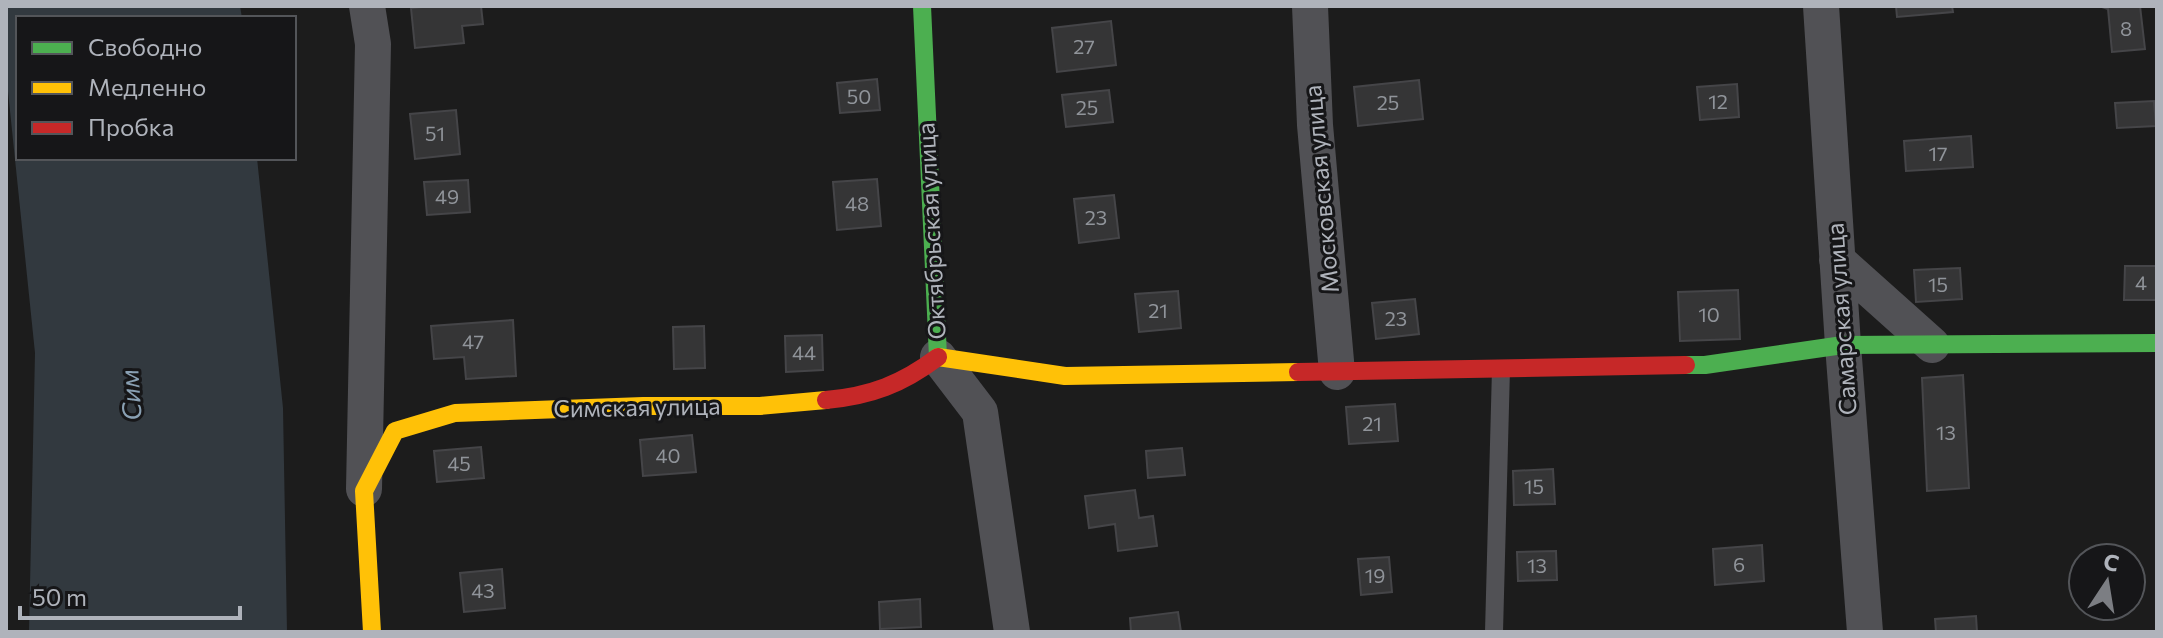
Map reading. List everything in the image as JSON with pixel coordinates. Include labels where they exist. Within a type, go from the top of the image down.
[{"type":"street","points":[[367,6],[373,44],[364,491],[372,632]]},
{"type":"street","name":"Октябрьская улица","points":[[922,6],[938,357],[980,412],[1012,632]]},
{"type":"street","name":"Московская улица","points":[[1310,6],[1315,125],[1337,372]]},
{"type":"street","name":"Самарская улица","points":[[1821,6],[1865,632]]},
{"type":"street","points":[[1837,260],[1932,345]]},
{"type":"street","points":[[938,357],[1065,376],[1705,365],[1843,345],[2157,343]]},
{"type":"street","name":"Симская улица","points":[[364,491],[395,431],[455,413],[643,406],[760,406],[838,399],[877,392],[914,375],[938,357]]},
{"type":"lane","points":[[1494,632],[1501,369]]},
{"type":"water","name":"Сим","points":[[6,6],[240,6],[242,16],[16,16],[16,160],[257,160],[283,408],[287,632],[29,632],[35,353],[6,72]]},
{"type":"building","points":[[481,6],[483,24],[462,26],[464,43],[415,48],[411,8]]},
{"type":"building","points":[[1896,6],[1952,6],[1953,12],[1897,17]]},
{"type":"building","points":[[2099,6],[2140,6],[2145,49],[2112,52],[2108,9]]},
{"type":"building","points":[[1111,21],[1116,65],[1057,72],[1052,28]]},
{"type":"building","points":[[877,79],[880,110],[840,113],[837,83]]},
{"type":"building","points":[[1419,80],[1423,119],[1358,126],[1354,87]]},
{"type":"building","points":[[1737,84],[1739,117],[1700,120],[1697,87]]},
{"type":"building","points":[[1109,90],[1113,122],[1066,127],[1062,95]]},
{"type":"building","points":[[2154,101],[2156,126],[2117,128],[2115,103]]},
{"type":"building","points":[[456,110],[460,154],[415,159],[410,114]]},
{"type":"building","points":[[1971,136],[1973,167],[1906,171],[1904,141]]},
{"type":"building","points":[[877,179],[881,226],[837,230],[833,182]]},
{"type":"building","points":[[468,180],[470,212],[427,215],[424,182]]},
{"type":"building","points":[[1114,195],[1119,238],[1079,243],[1074,199]]},
{"type":"building","points":[[2125,266],[2157,266],[2157,300],[2124,300]]},
{"type":"building","points":[[1960,268],[1962,299],[1916,302],[1914,270]]},
{"type":"building","points":[[1738,290],[1740,339],[1680,341],[1678,292]]},
{"type":"building","points":[[1178,291],[1181,328],[1139,332],[1135,294]]},
{"type":"building","points":[[1415,299],[1419,334],[1376,339],[1372,303]]},
{"type":"building","points":[[513,320],[516,376],[466,379],[464,357],[434,359],[431,326]]},
{"type":"building","points":[[704,326],[705,368],[674,369],[673,327]]},
{"type":"building","points":[[822,335],[823,370],[786,372],[785,336]]},
{"type":"building","points":[[1963,375],[1969,488],[1927,491],[1922,378]]},
{"type":"building","points":[[1395,404],[1398,441],[1349,444],[1346,407]]},
{"type":"building","points":[[692,435],[696,472],[643,476],[640,440]]},
{"type":"building","points":[[481,447],[484,478],[437,482],[434,451]]},
{"type":"building","points":[[1182,448],[1185,475],[1148,478],[1146,451]]},
{"type":"building","points":[[1553,469],[1555,504],[1514,505],[1513,471]]},
{"type":"building","points":[[1135,490],[1139,518],[1153,516],[1157,546],[1118,551],[1115,524],[1089,528],[1085,496]]},
{"type":"building","points":[[1762,545],[1764,581],[1715,585],[1713,549]]},
{"type":"building","points":[[1556,551],[1557,580],[1518,581],[1517,552]]},
{"type":"building","points":[[1389,557],[1392,592],[1361,595],[1358,559]]},
{"type":"building","points":[[502,569],[505,608],[464,612],[460,573]]},
{"type":"building","points":[[920,599],[921,627],[880,629],[879,602]]},
{"type":"building","points":[[1178,612],[1181,632],[1131,632],[1130,618]]},
{"type":"building","points":[[1976,616],[1977,632],[1936,632],[1935,619]]},
{"type":"traffic: fast","points":[[922,6],[938,357]]},
{"type":"traffic: fast","points":[[1686,365],[1705,365],[1843,345],[2157,343]]},
{"type":"traffic: slow","points":[[938,357],[1065,376],[1298,372]]},
{"type":"traffic: slow","points":[[372,632],[364,491],[395,431],[455,413],[643,406],[760,406],[826,400]]},
{"type":"traffic: jam","points":[[826,400],[885,387],[912,375],[938,357]]},
{"type":"traffic: jam","points":[[1298,372],[1686,365]]}]
